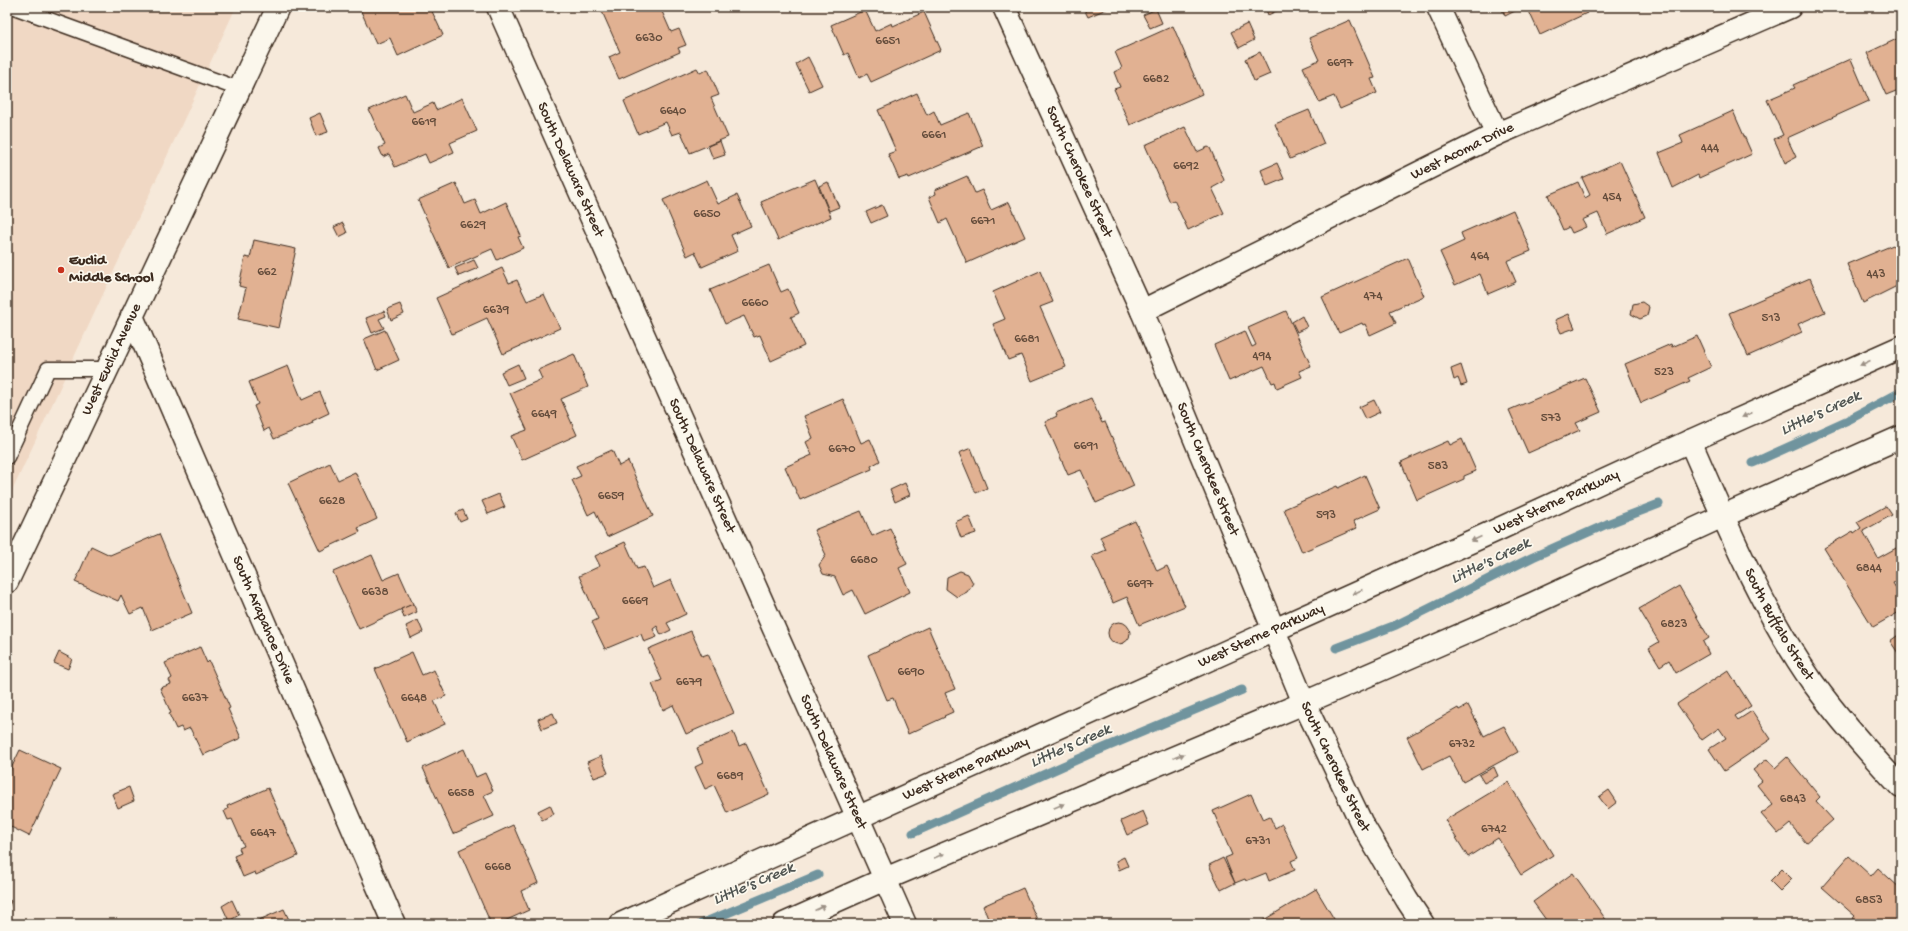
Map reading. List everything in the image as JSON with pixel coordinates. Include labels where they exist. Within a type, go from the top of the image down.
[{"type":"street","name":"West Euclid Avenue","points":[[7,582],[278,7]]},
{"type":"street","name":"South Delaware Street","points":[[498,7],[905,924]]},
{"type":"street","name":"South Cherokee Street","points":[[1004,7],[1142,311],[1304,703],[1361,822],[1407,900],[1423,924]]},
{"type":"street","points":[[1438,7],[1496,134]]},
{"type":"street","name":"West Acoma Drive","points":[[1142,311],[1496,134],[1790,7]]},
{"type":"street","name":"South Arapahoe Drive","points":[[132,316],[394,924]]},
{"type":"street","name":"West Sterne Parkway","points":[[620,924],[1500,528],[1690,440],[1901,347]]},
{"type":"street","points":[[784,924],[885,879],[1304,703],[1532,604],[1723,516],[1901,437]]},
{"type":"street","name":"South Buffalo Street","points":[[1690,440],[1723,516],[1769,611],[1813,682],[1856,738],[1901,788]]},
{"type":"lane","points":[[14,7],[239,89]]},
{"type":"lane","points":[[7,457],[48,369],[107,368]]},
{"type":"shaded area","name":"Euclid Middle School","points":[[7,7],[236,7],[7,502]]},
{"type":"building","points":[[359,7],[430,7],[443,35],[398,56],[390,38],[376,44]]},
{"type":"building","points":[[600,7],[660,7],[671,32],[679,29],[686,45],[678,48],[680,52],[619,79],[609,57],[620,52]]},
{"type":"building","points":[[1083,7],[1111,7],[1088,17]]},
{"type":"building","points":[[1265,7],[1285,7],[1268,15]]},
{"type":"building","points":[[1501,7],[1523,7],[1505,16]]},
{"type":"building","points":[[1527,7],[1584,7],[1587,13],[1540,35]]},
{"type":"building","points":[[1156,9],[1162,23],[1150,28],[1143,15]]},
{"type":"building","points":[[865,10],[875,31],[892,23],[893,26],[924,12],[941,50],[871,82],[867,74],[859,78],[848,53],[844,55],[831,25]]},
{"type":"building","points":[[1350,20],[1375,78],[1371,79],[1377,93],[1340,109],[1334,96],[1319,102],[1303,67],[1319,60],[1309,38]]},
{"type":"building","points":[[1247,24],[1254,40],[1239,48],[1231,32]]},
{"type":"building","points":[[1173,26],[1202,94],[1130,125],[1114,89],[1120,87],[1114,72],[1122,68],[1115,52]]},
{"type":"building","points":[[1901,37],[1901,89],[1886,95],[1867,53]]},
{"type":"building","points":[[1260,52],[1270,74],[1254,81],[1245,59]]},
{"type":"building","points":[[808,57],[822,85],[809,91],[796,64]]},
{"type":"building","points":[[1851,59],[1869,101],[1787,138],[1796,157],[1785,163],[1774,139],[1783,135],[1767,100],[1795,88],[1793,85]]},
{"type":"building","points":[[697,68],[700,73],[708,69],[719,95],[711,98],[728,137],[690,153],[681,132],[672,135],[666,122],[638,134],[624,101]]},
{"type":"building","points":[[917,93],[927,115],[934,111],[940,125],[969,113],[983,146],[909,178],[908,176],[899,179],[888,154],[896,151],[878,110]]},
{"type":"building","points":[[405,94],[413,112],[433,103],[436,110],[462,98],[477,131],[450,143],[454,152],[429,163],[425,154],[395,167],[389,154],[383,157],[379,148],[385,145],[369,110]]},
{"type":"building","points":[[1309,110],[1324,144],[1290,159],[1275,124]]},
{"type":"building","points":[[1733,111],[1752,154],[1699,178],[1698,175],[1673,188],[1659,153],[1683,143],[1680,135]]},
{"type":"building","points":[[320,113],[328,132],[316,136],[309,118]]},
{"type":"building","points":[[1185,127],[1197,152],[1208,147],[1210,148],[1224,180],[1212,188],[1224,213],[1188,230],[1174,200],[1170,202],[1145,145]]},
{"type":"building","points":[[720,141],[725,155],[713,159],[708,146]]},
{"type":"building","points":[[1620,161],[1645,217],[1607,234],[1598,213],[1582,220],[1586,227],[1572,233],[1569,227],[1563,230],[1548,195],[1578,182],[1585,198],[1590,195],[1582,178]]},
{"type":"building","points":[[1277,163],[1284,179],[1267,186],[1261,170]]},
{"type":"building","points":[[967,176],[975,193],[982,190],[991,210],[1009,202],[1025,237],[967,263],[947,219],[940,223],[929,197],[936,194],[935,190]]},
{"type":"building","points":[[815,179],[831,217],[778,240],[761,202]]},
{"type":"building","points":[[707,180],[718,204],[737,195],[751,226],[731,235],[738,251],[702,267],[695,252],[687,256],[663,200]]},
{"type":"building","points":[[828,182],[839,207],[829,211],[819,186]]},
{"type":"building","points":[[456,183],[465,204],[475,200],[481,214],[506,202],[521,236],[518,237],[523,248],[497,260],[492,249],[449,268],[418,200]]},
{"type":"building","points":[[882,205],[887,216],[871,223],[866,212]]},
{"type":"building","points":[[1513,210],[1531,251],[1507,261],[1516,282],[1488,294],[1480,274],[1455,285],[1440,252],[1464,241],[1461,233]]},
{"type":"building","points":[[343,223],[347,233],[339,237],[334,227]]},
{"type":"building","points":[[254,240],[296,249],[279,328],[238,319],[246,288],[239,286],[245,257],[250,258]]},
{"type":"building","points":[[1901,241],[1901,284],[1863,303],[1847,264],[1893,245],[1894,247],[1897,246],[1896,243]]},
{"type":"building","points":[[1408,258],[1424,296],[1390,311],[1396,323],[1370,335],[1365,324],[1363,325],[1362,323],[1339,333],[1322,297]]},
{"type":"building","points":[[474,260],[478,268],[459,276],[455,268]]},
{"type":"building","points":[[769,265],[781,292],[788,289],[799,313],[791,317],[804,346],[771,361],[760,335],[754,337],[744,316],[725,324],[710,290]]},
{"type":"building","points":[[502,268],[509,283],[517,280],[527,301],[544,294],[560,328],[503,354],[487,318],[452,334],[436,298]]},
{"type":"building","points":[[1040,271],[1053,302],[1040,307],[1066,367],[1032,381],[1021,355],[1008,360],[993,324],[1005,319],[993,292]]},
{"type":"building","points":[[1810,278],[1825,312],[1798,324],[1802,332],[1748,356],[1729,313]]},
{"type":"building","points":[[1642,302],[1649,307],[1647,316],[1640,319],[1631,314],[1633,304]]},
{"type":"building","points":[[400,304],[404,314],[391,320],[387,309]]},
{"type":"building","points":[[384,311],[386,316],[379,319],[384,328],[372,333],[366,318]]},
{"type":"building","points":[[1286,311],[1311,366],[1299,371],[1302,377],[1277,388],[1275,382],[1272,383],[1264,366],[1229,381],[1214,345],[1245,331],[1252,347],[1256,345],[1248,328]]},
{"type":"building","points":[[1569,314],[1575,328],[1561,333],[1555,320]]},
{"type":"building","points":[[1302,316],[1307,327],[1297,332],[1292,322]]},
{"type":"building","points":[[385,330],[399,360],[377,370],[364,339]]},
{"type":"building","points":[[1697,336],[1711,367],[1688,378],[1690,381],[1641,403],[1625,364],[1671,344],[1672,347]]},
{"type":"building","points":[[574,354],[588,387],[561,399],[577,435],[522,460],[511,436],[527,430],[510,393],[542,379],[538,370]]},
{"type":"building","points":[[518,364],[524,378],[507,385],[501,372]]},
{"type":"building","points":[[1461,365],[1467,384],[1461,386],[1458,378],[1454,380],[1451,369]]},
{"type":"building","points":[[288,366],[302,400],[320,392],[329,413],[312,421],[313,423],[274,439],[269,428],[264,431],[254,406],[258,404],[249,382]]},
{"type":"building","points":[[1585,378],[1601,412],[1576,423],[1580,430],[1528,453],[1509,410]]},
{"type":"building","points":[[1091,398],[1102,423],[1105,422],[1134,486],[1096,503],[1081,470],[1068,475],[1045,422],[1057,416],[1056,413]]},
{"type":"building","points":[[843,399],[861,443],[870,439],[880,461],[871,466],[872,469],[800,500],[785,467],[812,455],[806,442],[813,438],[804,416]]},
{"type":"building","points":[[1374,400],[1380,412],[1365,419],[1359,407]]},
{"type":"building","points":[[1462,439],[1476,471],[1464,476],[1464,479],[1417,500],[1401,462],[1448,441],[1450,445]]},
{"type":"building","points":[[971,448],[987,488],[976,493],[959,453]]},
{"type":"building","points":[[612,450],[619,466],[628,461],[653,516],[607,537],[595,511],[588,515],[572,480],[581,476],[576,466]]},
{"type":"building","points":[[330,463],[338,480],[355,472],[377,519],[358,528],[360,532],[320,551],[288,483]]},
{"type":"building","points":[[1365,475],[1380,509],[1353,521],[1357,528],[1302,552],[1284,509],[1337,486],[1338,488]]},
{"type":"building","points":[[905,483],[910,495],[895,502],[890,490]]},
{"type":"building","points":[[499,494],[505,507],[488,514],[482,501]]},
{"type":"building","points":[[1886,506],[1892,515],[1863,531],[1878,558],[1898,547],[1901,553],[1901,579],[1893,583],[1901,597],[1901,611],[1873,627],[1824,548],[1853,531],[1854,533],[1861,528],[1857,522]]},
{"type":"building","points":[[463,510],[467,519],[460,522],[456,513]]},
{"type":"building","points":[[861,511],[872,536],[890,528],[907,564],[899,568],[910,592],[865,614],[853,590],[843,595],[835,577],[823,574],[819,565],[826,555],[814,530]]},
{"type":"building","points":[[969,516],[976,533],[961,538],[955,522]]},
{"type":"building","points":[[1135,521],[1157,571],[1167,566],[1185,606],[1139,625],[1127,597],[1113,603],[1092,556],[1106,550],[1100,537]]},
{"type":"building","points":[[159,534],[192,613],[152,630],[143,608],[130,614],[121,595],[118,601],[75,582],[91,546],[110,555]]},
{"type":"building","points":[[625,542],[637,569],[644,567],[653,588],[671,580],[686,614],[667,623],[671,630],[661,635],[657,626],[653,629],[657,637],[644,642],[641,634],[605,649],[592,622],[598,619],[579,576],[600,566],[595,556]]},
{"type":"building","points":[[372,555],[383,580],[399,573],[413,604],[359,629],[333,572]]},
{"type":"building","points":[[960,571],[968,574],[973,583],[967,592],[957,597],[946,589],[947,577]]},
{"type":"building","points":[[1679,586],[1709,638],[1703,642],[1709,654],[1676,673],[1669,660],[1660,666],[1649,648],[1659,642],[1639,609]]},
{"type":"building","points":[[413,604],[417,612],[404,618],[401,609]]},
{"type":"building","points":[[418,620],[423,632],[411,638],[406,626]]},
{"type":"building","points":[[1119,622],[1127,625],[1130,633],[1127,641],[1119,644],[1111,641],[1108,633],[1111,625]]},
{"type":"building","points":[[928,627],[955,689],[945,693],[953,712],[908,734],[893,698],[887,700],[868,655]]},
{"type":"building","points":[[691,631],[702,656],[708,654],[734,713],[686,734],[673,705],[663,710],[652,684],[662,680],[648,649]]},
{"type":"building","points":[[1901,633],[1901,655],[1900,656],[1890,641]]},
{"type":"building","points":[[200,647],[207,663],[209,661],[230,708],[228,709],[241,738],[203,755],[190,728],[183,731],[181,727],[176,729],[160,688],[171,684],[169,680],[172,678],[165,663]]},
{"type":"building","points":[[59,652],[72,659],[68,669],[54,663]]},
{"type":"building","points":[[412,652],[422,675],[434,670],[446,696],[434,701],[445,724],[407,742],[375,669]]},
{"type":"building","points":[[1728,670],[1751,706],[1735,716],[1738,720],[1752,711],[1771,739],[1724,771],[1709,749],[1726,738],[1719,728],[1702,740],[1677,704]]},
{"type":"building","points":[[1468,705],[1484,736],[1504,726],[1518,752],[1463,782],[1449,756],[1423,769],[1407,737],[1458,708],[1459,710]]},
{"type":"building","points":[[553,713],[557,723],[542,729],[538,719]]},
{"type":"building","points":[[733,732],[739,746],[746,743],[769,794],[727,813],[714,785],[705,789],[695,767],[703,763],[697,748]]},
{"type":"building","points":[[464,749],[476,777],[485,773],[493,791],[484,795],[494,816],[453,834],[423,768]]},
{"type":"building","points":[[20,750],[61,769],[29,836],[7,825],[7,777]]},
{"type":"building","points":[[601,756],[608,773],[594,778],[587,762]]},
{"type":"building","points":[[1787,757],[1820,797],[1816,801],[1833,820],[1806,843],[1790,824],[1778,834],[1761,814],[1773,805],[1757,785],[1762,781],[1753,770],[1767,759],[1775,768]]},
{"type":"building","points":[[1494,767],[1498,776],[1484,783],[1479,775]]},
{"type":"building","points":[[1508,782],[1553,855],[1521,875],[1498,838],[1468,857],[1445,820]]},
{"type":"building","points":[[129,787],[134,801],[118,808],[112,794]]},
{"type":"building","points":[[268,788],[298,856],[256,875],[255,872],[243,877],[234,856],[241,853],[239,848],[244,846],[232,819],[228,820],[224,811],[228,809],[227,806]]},
{"type":"building","points":[[1609,790],[1617,802],[1608,809],[1599,797]]},
{"type":"building","points":[[1251,794],[1263,820],[1270,817],[1275,828],[1282,824],[1298,858],[1291,861],[1295,870],[1269,881],[1266,873],[1246,881],[1245,879],[1235,883],[1225,858],[1232,855],[1213,811]]},
{"type":"building","points":[[550,805],[554,814],[542,820],[538,811]]},
{"type":"building","points":[[1143,811],[1149,825],[1127,835],[1121,821]]},
{"type":"building","points":[[513,825],[538,883],[521,891],[529,910],[498,924],[491,924],[459,850]]},
{"type":"building","points":[[1849,856],[1871,876],[1878,868],[1901,889],[1901,911],[1896,917],[1899,920],[1895,924],[1848,924],[1855,916],[1822,887]]},
{"type":"building","points":[[1124,857],[1128,866],[1119,870],[1116,861]]},
{"type":"building","points":[[1223,858],[1235,883],[1221,890],[1209,865]]},
{"type":"building","points":[[1782,869],[1792,879],[1780,891],[1770,881]]},
{"type":"building","points":[[1573,873],[1609,924],[1549,924],[1533,902]]},
{"type":"building","points":[[1023,888],[1039,924],[987,924],[989,921],[983,906]]},
{"type":"building","points":[[1316,889],[1337,924],[1257,924]]},
{"type":"building","points":[[7,899],[11,901],[7,911]]},
{"type":"building","points":[[232,900],[239,915],[229,921],[222,906]]},
{"type":"building","points":[[284,909],[291,924],[250,924]]},
{"type":"building","points":[[331,920],[333,924],[321,924]]},
{"type":"waterway","name":"Little's Creek","points":[[1753,463],[1848,420],[1901,392]]},
{"type":"waterway","name":"Little's Creek","points":[[1336,648],[1396,625],[1533,557],[1607,524],[1659,504]]},
{"type":"waterway","name":"Little's Creek","points":[[913,833],[1092,753],[1242,690]]},
{"type":"waterway","name":"Little's Creek","points":[[701,924],[818,875]]},
{"type":"place","name":"Euclid Middle School","points":[[61,270]]}]
